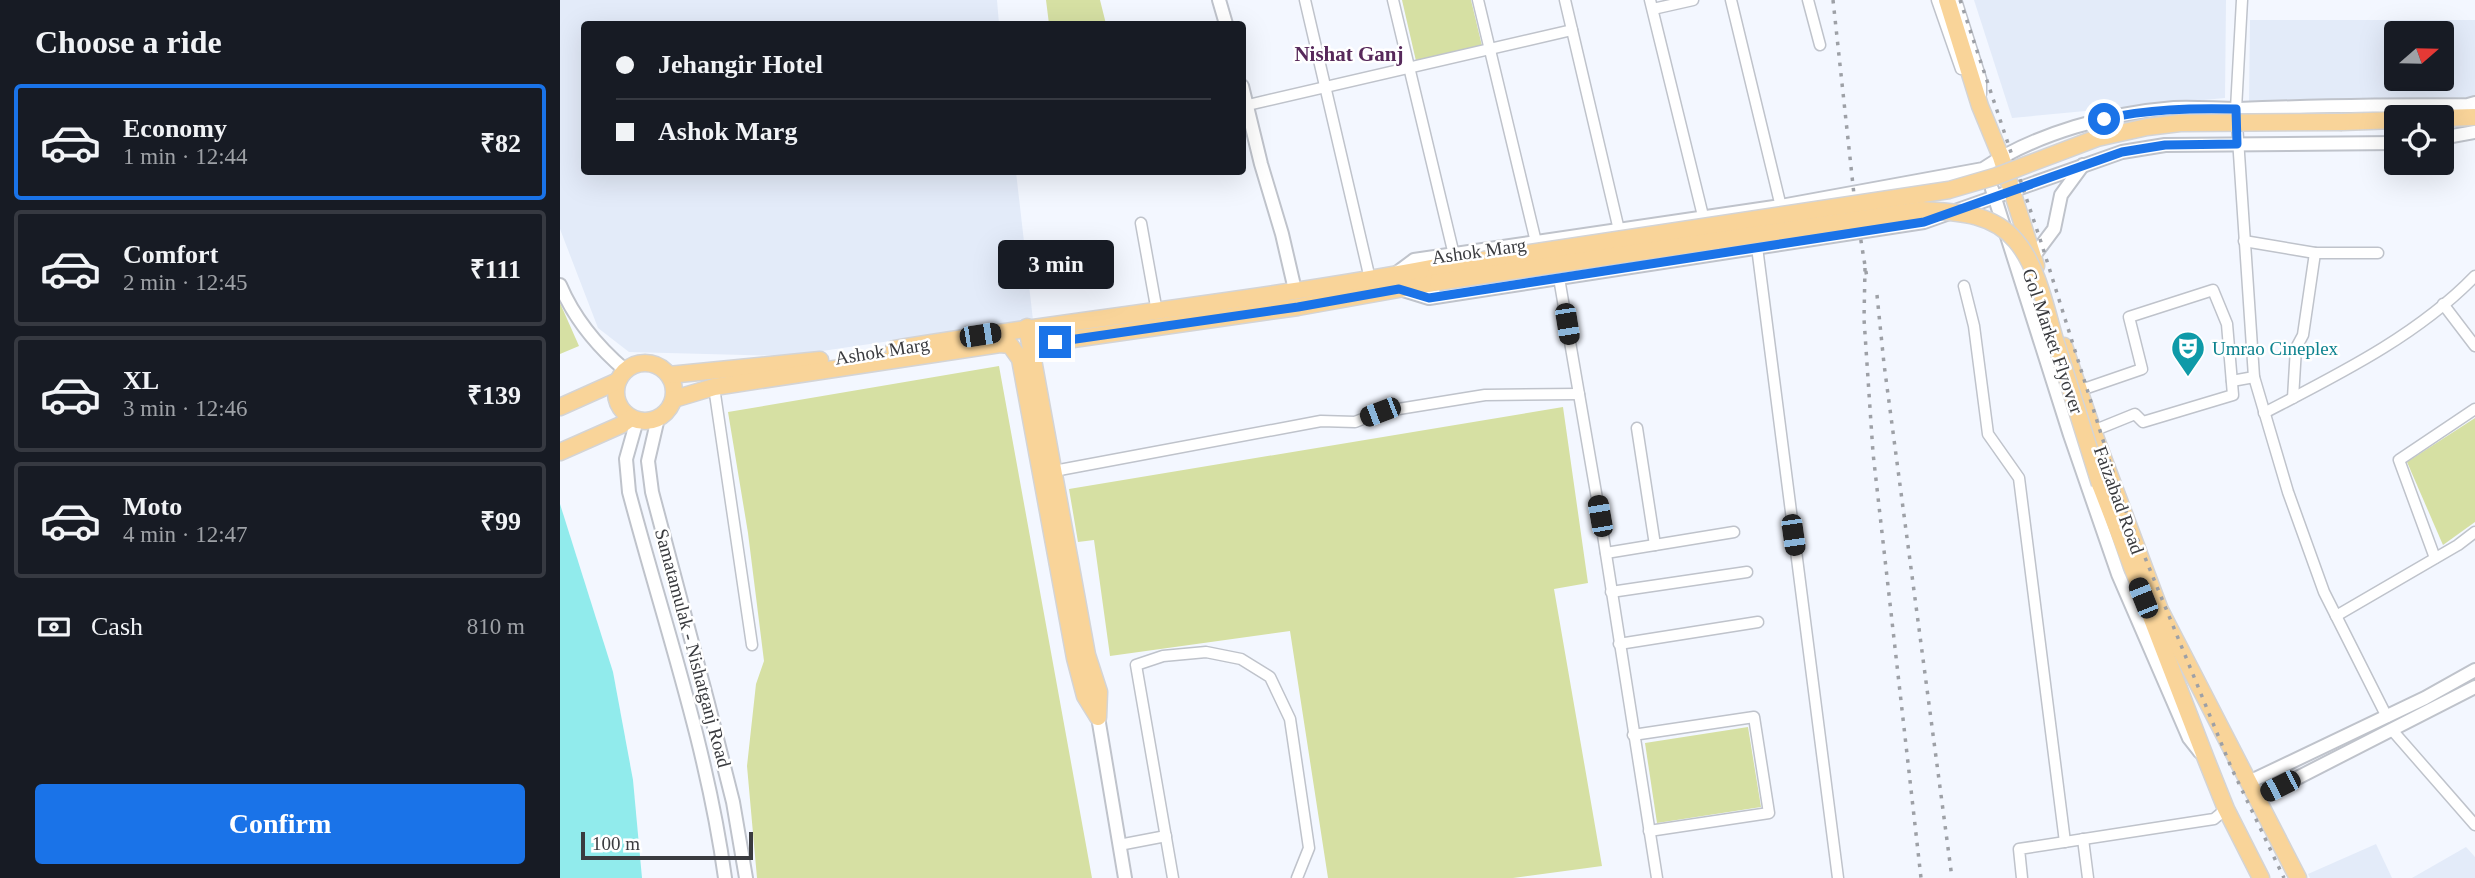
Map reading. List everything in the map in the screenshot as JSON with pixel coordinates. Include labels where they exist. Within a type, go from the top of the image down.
[{"type":"main road","name":"Faizabad Road","points":[[1947,0],[1980,106],[2001,157],[2093,431],[2160,610],[2298,878]]},
{"type":"main road","points":[[2454,118],[2474,117]]},
{"type":"main road","name":"Gol Market Flyover","points":[[1397,282],[1949,190],[1997,177],[2097,138],[2147,127],[2192,123],[2384,120]]},
{"type":"main road","name":"Gol Market Flyover","points":[[1437,274],[1922,210],[1968,212],[1989,221],[2015,240],[2028,261],[2042,294],[2099,484],[2206,759]]},
{"type":"main road","name":"Ashok Marg","points":[[670,375],[821,360],[1027,327],[1157,312],[1370,279],[1397,282]]},
{"type":"main road","name":"Ashok Marg","points":[[1031,345],[1298,307],[1397,282]]},
{"type":"main road","points":[[1027,327],[1087,655],[1099,692],[1098,717]]},
{"type":"main road","name":"Ashok Marg","points":[[674,399],[714,387],[1000,344],[1010,345],[1020,359],[1074,658],[1084,696],[1098,717]]},
{"type":"main road","points":[[560,407],[594,391],[636,363],[648,362],[660,366],[670,375],[674,399],[668,411],[648,422],[634,419],[619,406],[615,389],[621,375]]},
{"type":"main road","points":[[560,452],[634,419]]},
{"type":"main road","name":"Faizabad Road","points":[[2206,759],[2226,809],[2262,878]]},
{"type":"street","points":[[1219,0],[1225,21]]},
{"type":"street","points":[[1305,0],[1370,279]]},
{"type":"street","points":[[1393,0],[1454,255]]},
{"type":"street","points":[[1478,0],[1536,243]]},
{"type":"street","points":[[1565,0],[1619,230]]},
{"type":"street","points":[[1693,0],[1652,5],[1711,254]]},
{"type":"street","points":[[1731,0],[1788,242]]},
{"type":"street","points":[[1808,0],[1820,45]]},
{"type":"street","points":[[1937,0],[1968,91],[1980,106]]},
{"type":"street","points":[[1956,0],[1981,79],[1980,106]]},
{"type":"street","points":[[2242,0],[2236,109],[2237,144],[2254,377],[2288,492],[2324,592],[2387,717]]},
{"type":"street","points":[[1248,105],[1572,30]]},
{"type":"street","points":[[1246,99],[1295,290]]},
{"type":"street","points":[[1983,169],[2001,157],[2080,124],[2127,114],[2177,108],[2236,109],[2325,105],[2474,117]]},
{"type":"street","points":[[2454,130],[2474,117]]},
{"type":"street","name":"Ashok Marg","points":[[1983,169],[1781,206],[1414,260],[1397,282],[1429,298],[1924,222],[2122,152],[2165,145],[2384,143]]},
{"type":"street","points":[[2033,257],[2054,229],[2061,195],[2083,165]]},
{"type":"street","name":"Faizabad Road","points":[[1983,169],[1995,196],[2070,435],[2118,574],[2189,738],[2206,759]]},
{"type":"street","points":[[1881,188],[1891,227]]},
{"type":"street","points":[[1836,197],[1842,235]]},
{"type":"street","points":[[1141,223],[1157,312]]},
{"type":"street","points":[[2244,241],[2315,253],[2378,253]]},
{"type":"street","points":[[1757,247],[1838,878]]},
{"type":"street","points":[[2293,397],[2296,348],[2303,335],[2315,253]]},
{"type":"street","points":[[2264,413],[2352,366],[2425,319],[2475,276]]},
{"type":"street","points":[[1559,278],[1657,878]]},
{"type":"street","points":[[560,285],[566,299],[621,375]]},
{"type":"street","points":[[1964,286],[1974,326],[1988,434],[2019,478],[2065,842]]},
{"type":"street","points":[[2081,390],[2142,369],[2129,317],[2213,290],[2228,324],[2233,395],[2143,422],[2135,414],[2093,431]]},
{"type":"street","points":[[2443,304],[2475,346]]},
{"type":"street","points":[[2232,381],[2254,377]]},
{"type":"street","points":[[714,387],[752,645]]},
{"type":"street","points":[[1054,471],[1321,421],[1355,422],[1380,412],[1485,396],[1579,394]]},
{"type":"street","points":[[2435,558],[2399,460],[2475,409]]},
{"type":"street","name":"Samatamulak - Nishatganj Road","points":[[658,418],[648,461],[652,492],[733,802],[746,878]]},
{"type":"street","name":"Samatamulak - Nishatganj Road","points":[[634,419],[626,459],[629,492],[690,707],[725,878]]},
{"type":"street","points":[[1637,428],[1655,545]]},
{"type":"street","points":[[1606,553],[1734,532]]},
{"type":"street","points":[[2336,616],[2475,533]]},
{"type":"street","points":[[1611,592],[1747,572]]},
{"type":"street","points":[[1619,644],[1758,622]]},
{"type":"street","points":[[1173,878],[1136,665],[1163,656],[1206,652],[1241,659],[1270,677],[1290,719],[1309,848],[1297,878]]},
{"type":"street","points":[[2249,782],[2387,717],[2475,670]]},
{"type":"street","points":[[2258,798],[2475,687]]},
{"type":"street","points":[[1098,717],[1125,878]]},
{"type":"street","points":[[1633,735],[1754,717],[1769,813],[1649,831]]},
{"type":"street","points":[[2392,730],[2475,825]]},
{"type":"street","points":[[2022,878],[2018,849],[2214,819],[2226,809]]},
{"type":"street","points":[[1119,845],[1166,836]]},
{"type":"street","points":[[2083,839],[2088,878]]},
{"type":"shaded area","points":[[560,0],[997,0],[999,21],[581,21],[581,175],[1016,175],[1033,320],[788,356],[629,352],[598,328],[560,229]]},
{"type":"shaded area","points":[[1974,0],[2226,0],[2225,98],[2012,118]]},
{"type":"shaded area","points":[[2250,20],[2475,20],[2475,97],[2249,101]]},
{"type":"shaded area","points":[[2376,844],[2392,878],[2310,878],[2308,874]]},
{"type":"shaded area","points":[[2466,847],[2475,857],[2475,878],[2412,878]]},
{"type":"green space","points":[[1046,0],[1100,0],[1105,21],[1049,21]]},
{"type":"green space","points":[[1402,0],[1471,0],[1482,46],[1416,61]]},
{"type":"green space","points":[[560,303],[579,346],[560,354]]},
{"type":"green space","points":[[999,366],[1092,878],[757,878],[747,766],[756,684],[764,661],[748,533],[728,412]]},
{"type":"green space","points":[[1563,407],[1588,583],[1554,589],[1602,866],[1513,878],[1328,878],[1290,631],[1110,656],[1094,540],[1078,542],[1069,489]]},
{"type":"green space","points":[[2475,418],[2475,522],[2443,545],[2407,462]]},
{"type":"green space","points":[[1748,727],[1761,807],[1657,823],[1645,743]]},
{"type":"water","points":[[560,504],[613,672],[633,780],[642,878],[560,878]]},
{"type":"railway","points":[[1833,0],[1855,204],[1867,278]]},
{"type":"railway","points":[[1960,0],[2041,242],[2123,504],[2231,767],[2284,878]]},
{"type":"railway","points":[[1865,268],[1864,319],[1873,453],[1921,878]]},
{"type":"railway","points":[[1877,295],[1952,878]]},
{"type":"place","name":"Umrao Cineplex","points":[[2188,378]]},
{"type":"district","name":"Nishat Ganj","points":[[1349,54]]},
{"type":"route","points":[[1055,342],[1298,307],[1399,289],[1429,298],[1924,222],[2122,152],[2165,145],[2237,144],[2236,109],[2177,108],[2104,119]]}]
